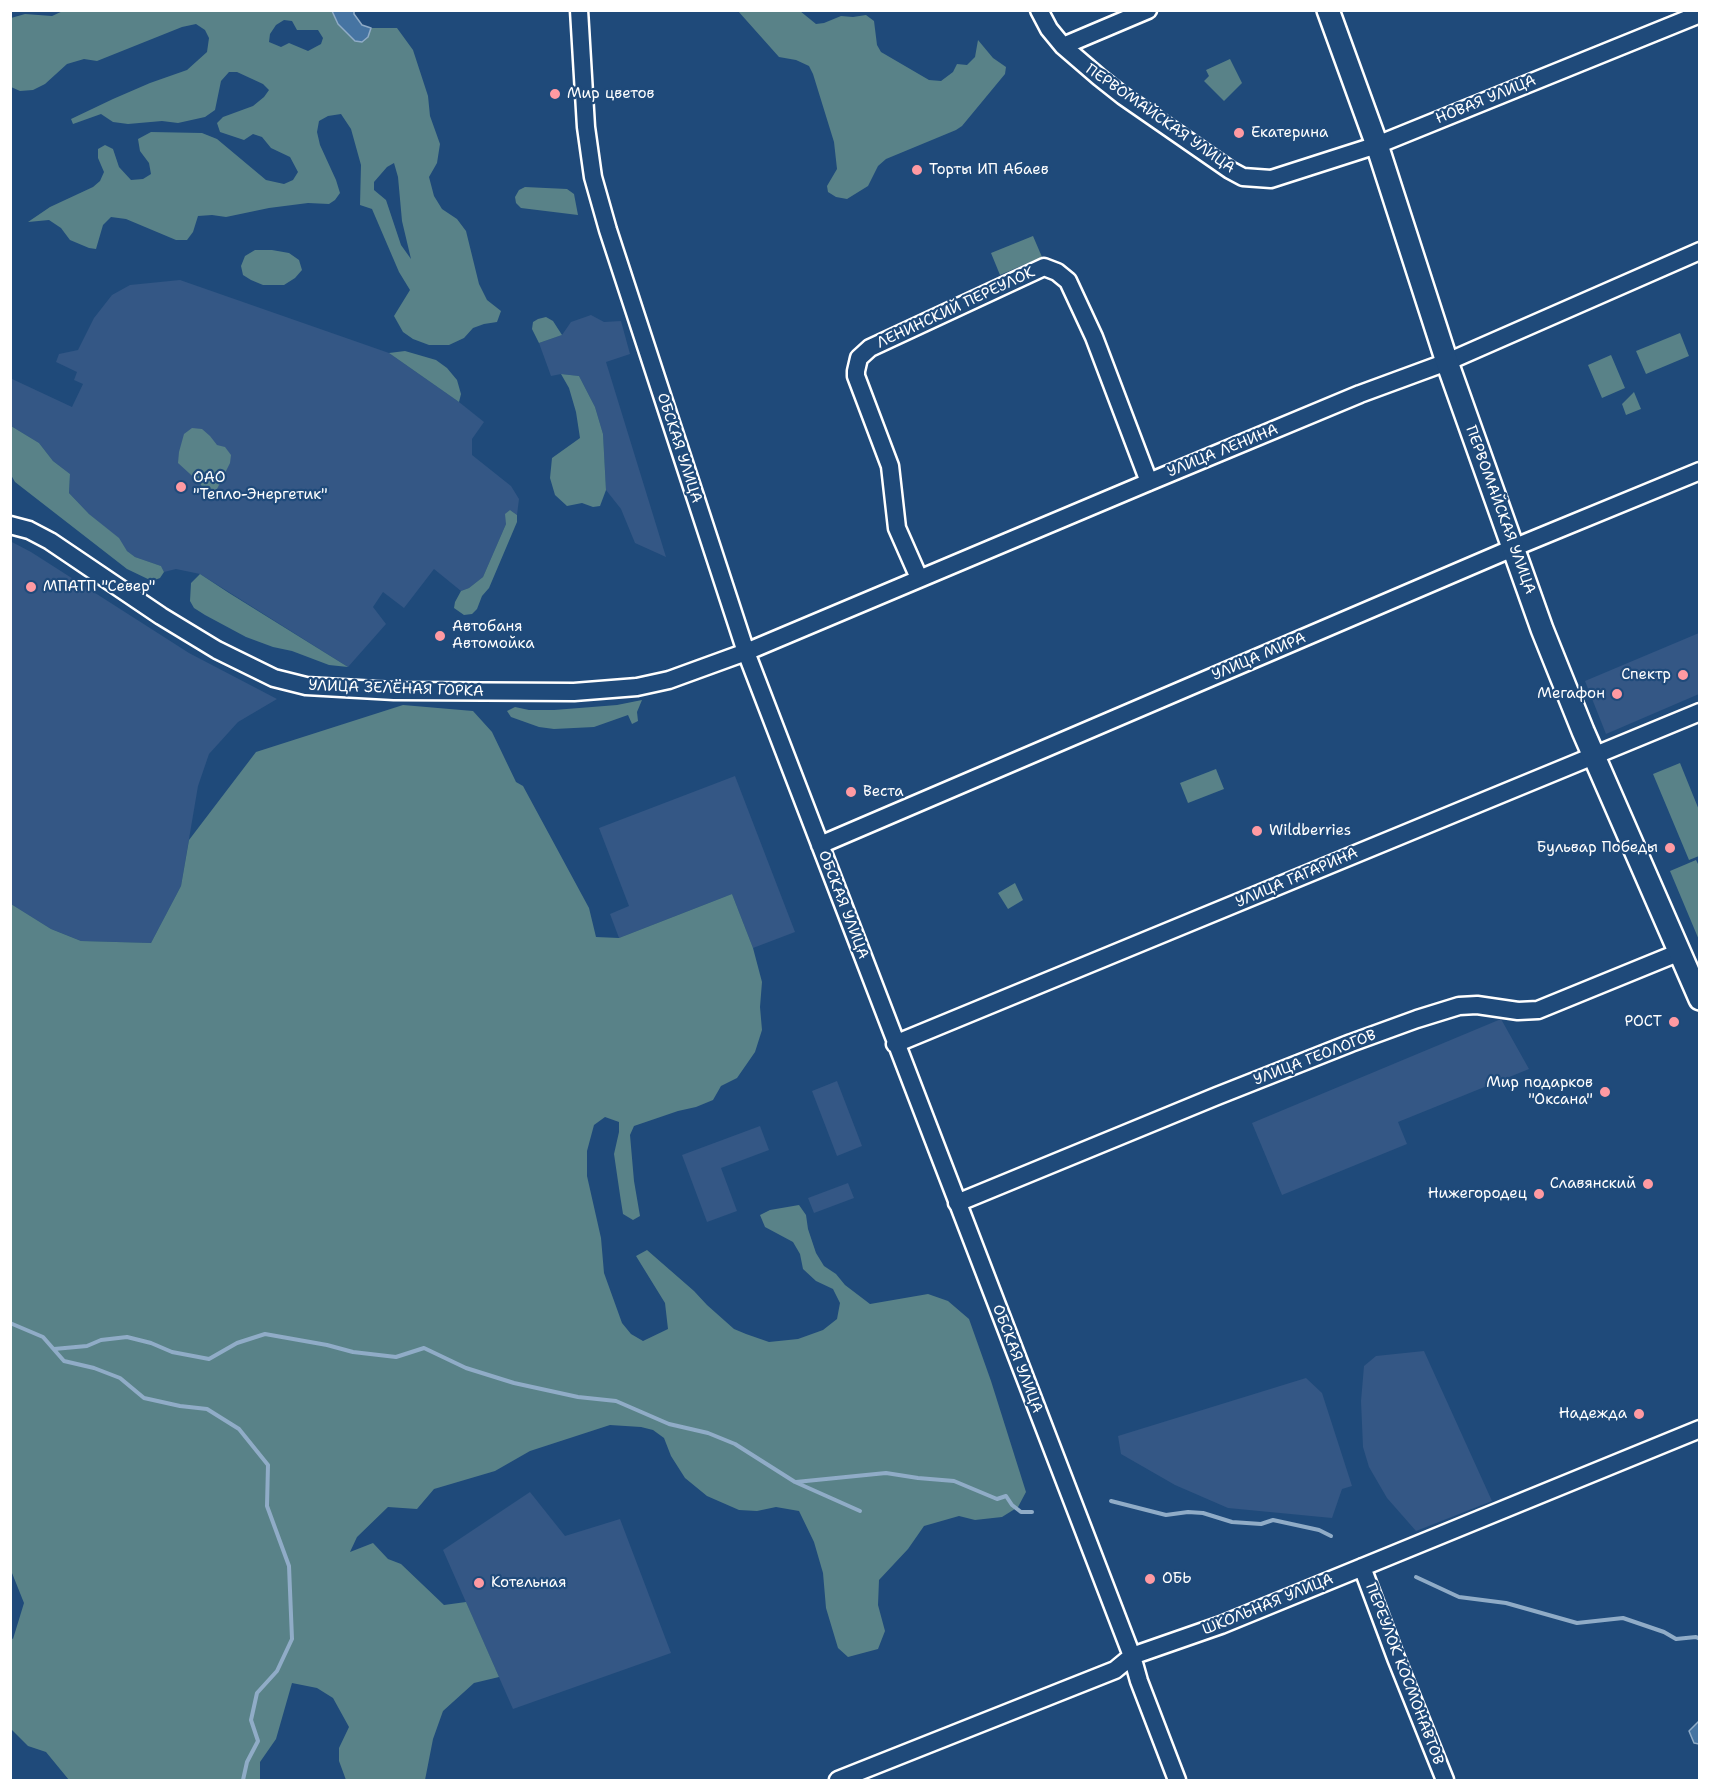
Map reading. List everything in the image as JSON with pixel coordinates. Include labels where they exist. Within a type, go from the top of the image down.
[{"type":"main road","name":"ПЕРВОМАЙСКАЯ УЛИЦА","points":[[1328,10],[1377,145],[1447,362],[1542,629],[1700,999]]},
{"type":"street","name":"ОБСКАЯ УЛИЦА","points":[[579,10],[586,127],[593,177],[608,230],[746,652],[1132,1656],[1139,1681],[1177,1780]]},
{"type":"street","name":"ПЕРВОМАЙСКАЯ УЛИЦА","points":[[1039,10],[1049,29],[1063,46],[1099,77],[1211,158],[1243,177],[1271,179]]},
{"type":"street","points":[[1063,46],[1148,10]]},
{"type":"street","name":"НОВАЯ УЛИЦА","points":[[1271,179],[1377,145],[1700,14]]},
{"type":"street","name":"УЛИЦА ЛЕНИНА","points":[[746,652],[1360,394],[1447,362],[1700,252]]},
{"type":"street","name":"ЛЕНИНСКИЙ ПЕРЕУЛОК","points":[[919,579],[897,528],[890,466],[856,376],[860,358],[877,344],[1044,267],[1057,272],[1068,281],[1094,337],[1149,482]]},
{"type":"street","name":"УЛИЦА МИРА","points":[[820,845],[1513,548],[1700,471]]},
{"type":"street","name":"УЛИЦА ЗЕЛЁНАЯ ГОРКА","points":[[10,525],[29,530],[50,541],[161,616],[218,650],[274,678],[306,686],[482,693],[604,691],[669,680],[746,652]]},
{"type":"street","name":"УЛИЦА ГАГАРИНА","points":[[895,1044],[1700,712]]},
{"type":"street","name":"УЛИЦА ГЕОЛОГОВ","points":[[957,1203],[1228,1091],[1417,1019],[1459,1006],[1477,1005],[1518,1011],[1538,1010],[1680,952]]},
{"type":"street","name":"ШКОЛЬНАЯ УЛИЦА","points":[[838,1780],[1115,1670],[1132,1656],[1221,1625],[1700,1429]]},
{"type":"street","name":"ПЕРЕУЛОК КОСМОНАВТОВ","points":[[1362,1567],[1445,1780]]},
{"type":"shaded area","points":[[332,11],[354,11],[362,25],[371,28],[368,37],[362,42],[355,41],[338,24]]},
{"type":"shaded area","points":[[180,280],[389,353],[484,422],[472,439],[472,455],[511,486],[519,499],[517,515],[510,510],[483,577],[461,591],[434,569],[404,608],[383,592],[373,607],[386,624],[348,667],[200,574],[176,569],[164,572],[161,566],[135,557],[127,551],[118,538],[89,514],[69,493],[70,474],[53,461],[39,443],[11,426],[10,378],[72,407],[83,384],[74,380],[77,372],[56,362],[59,354],[78,350],[94,318],[112,295],[130,285]]},
{"type":"shaded area","points":[[591,315],[604,322],[621,321],[630,354],[606,362],[666,557],[635,543],[621,509],[606,490],[603,434],[595,407],[579,376],[561,374],[551,376],[539,343],[562,335],[571,322]]},
{"type":"shaded area","points":[[10,541],[31,552],[189,653],[277,699],[238,722],[209,754],[198,786],[181,886],[151,943],[81,941],[51,929],[11,904]]},
{"type":"shaded area","points":[[1699,633],[1699,694],[1606,734],[1585,681]]},
{"type":"shaded area","points":[[735,776],[795,932],[753,948],[732,894],[619,938],[610,914],[629,906],[599,828]]},
{"type":"shaded area","points":[[1501,1019],[1529,1069],[1398,1122],[1407,1144],[1282,1195],[1252,1123]]},
{"type":"shaded area","points":[[837,1081],[862,1146],[837,1156],[812,1091]]},
{"type":"shaded area","points":[[760,1126],[769,1150],[721,1168],[737,1211],[707,1222],[682,1155]]},
{"type":"shaded area","points":[[848,1183],[854,1198],[814,1213],[808,1198]]},
{"type":"shaded area","points":[[1424,1351],[1492,1501],[1416,1531],[1387,1498],[1369,1467],[1363,1447],[1361,1401],[1364,1366],[1376,1356]]},
{"type":"shaded area","points":[[1306,1378],[1322,1393],[1352,1486],[1342,1489],[1332,1518],[1228,1508],[1175,1485],[1121,1454],[1118,1436]]},
{"type":"shaded area","points":[[530,1492],[565,1536],[620,1519],[671,1653],[513,1709],[443,1550]]},
{"type":"shaded area","points":[[1699,1721],[1699,1744],[1694,1743],[1689,1731]]},
{"type":"green space","points":[[65,10],[332,11],[338,24],[368,37],[371,28],[397,28],[413,50],[428,96],[430,116],[440,144],[437,163],[429,177],[434,196],[442,209],[457,219],[466,231],[479,284],[487,300],[501,311],[497,322],[473,328],[464,338],[449,345],[429,345],[403,332],[394,316],[410,290],[399,272],[372,209],[360,205],[361,165],[351,129],[341,114],[328,116],[319,121],[317,132],[340,193],[329,204],[308,203],[226,217],[198,216],[193,232],[187,240],[176,240],[126,219],[111,217],[103,225],[96,249],[70,240],[61,228],[49,220],[28,222],[50,207],[93,187],[100,181],[104,172],[98,158],[98,149],[105,145],[113,149],[119,167],[131,180],[143,179],[151,174],[149,163],[140,151],[138,139],[151,132],[202,133],[217,139],[266,180],[284,184],[293,180],[298,172],[290,157],[271,148],[262,137],[253,134],[244,140],[220,132],[217,123],[223,117],[253,106],[269,90],[263,84],[237,72],[229,72],[221,81],[215,110],[205,117],[178,123],[162,121],[128,124],[113,122],[101,114],[73,124],[71,119],[113,99],[187,70],[207,52],[209,38],[205,30],[196,24],[182,27],[97,61],[84,59],[67,64],[45,84],[33,90],[20,91],[11,87],[11,18],[25,14],[52,16]],"holes":[[[284,20],[292,21],[297,30],[318,30],[323,38],[321,44],[308,51],[289,43],[281,47],[269,42],[270,34],[276,25]],[[394,163],[398,177],[402,221],[411,259],[401,245],[386,200],[374,190],[374,182],[387,167]]]},
{"type":"green space","points":[[738,11],[800,11],[816,24],[841,16],[866,15],[874,21],[877,45],[881,52],[929,80],[941,81],[953,72],[957,64],[967,65],[975,57],[978,40],[993,58],[1006,67],[1005,74],[962,126],[886,159],[878,166],[868,186],[847,199],[836,197],[828,192],[827,186],[837,169],[834,142],[809,66],[796,60],[779,57]]},
{"type":"green space","points":[[1230,59],[1242,83],[1224,101],[1204,81],[1209,76],[1206,70]]},
{"type":"green space","points":[[525,187],[567,189],[574,194],[578,215],[521,208],[516,203],[515,197],[519,190]]},
{"type":"green space","points":[[1033,236],[1042,257],[1000,275],[991,253]]},
{"type":"green space","points":[[255,250],[289,253],[299,260],[302,270],[284,285],[263,285],[251,280],[243,275],[241,266],[245,256]]},
{"type":"green space","points":[[546,317],[553,321],[562,335],[539,343],[532,329],[533,322]]},
{"type":"green space","points":[[1680,333],[1689,356],[1646,374],[1636,351]]},
{"type":"green space","points":[[405,351],[436,360],[447,368],[457,380],[461,394],[459,402],[389,353]]},
{"type":"green space","points":[[1611,355],[1625,388],[1602,398],[1588,365]]},
{"type":"green space","points":[[561,374],[579,376],[595,407],[603,434],[606,490],[600,506],[593,507],[582,503],[567,506],[555,495],[550,478],[552,458],[580,438],[569,388]]},
{"type":"green space","points":[[1634,392],[1641,409],[1626,415],[1622,404]]},
{"type":"green space","points":[[11,426],[39,443],[53,461],[70,474],[69,493],[89,514],[119,538],[127,551],[135,557],[161,566],[164,572],[160,578],[152,581],[127,569],[15,482],[11,475]]},
{"type":"green space","points":[[192,428],[202,429],[217,445],[225,447],[231,455],[230,463],[215,493],[206,494],[200,483],[178,463],[184,434]]},
{"type":"green space","points":[[510,510],[517,515],[517,522],[489,588],[482,596],[477,609],[472,614],[464,615],[454,608],[455,602],[461,591],[483,577],[506,524],[505,514]]},
{"type":"green space","points":[[200,574],[348,667],[329,665],[292,651],[273,647],[246,637],[205,615],[194,608],[190,601],[191,583]]},
{"type":"green space","points":[[642,700],[637,712],[638,721],[632,724],[628,715],[594,727],[554,729],[539,727],[511,717],[507,711],[515,707],[529,710],[554,710],[617,705]]},
{"type":"green space","points":[[403,705],[473,711],[492,732],[516,782],[523,786],[589,908],[596,937],[619,938],[732,894],[753,948],[762,982],[760,1007],[762,1030],[755,1052],[737,1078],[721,1086],[713,1100],[634,1126],[630,1135],[640,1216],[633,1220],[623,1214],[614,1154],[619,1122],[605,1117],[594,1125],[587,1151],[587,1176],[601,1238],[604,1273],[622,1323],[631,1334],[643,1341],[668,1329],[665,1303],[636,1256],[647,1250],[734,1329],[769,1342],[798,1339],[823,1330],[837,1319],[840,1303],[833,1289],[816,1281],[803,1269],[800,1254],[793,1242],[765,1227],[760,1215],[770,1210],[799,1205],[806,1215],[816,1253],[824,1266],[870,1304],[928,1294],[948,1301],[969,1319],[1026,1492],[1018,1507],[1002,1517],[975,1520],[959,1516],[924,1526],[908,1549],[879,1580],[878,1605],[885,1631],[878,1649],[848,1657],[838,1648],[826,1608],[823,1573],[814,1542],[799,1511],[776,1507],[757,1511],[739,1510],[707,1496],[685,1478],[671,1456],[664,1438],[653,1430],[641,1427],[610,1425],[530,1451],[495,1471],[434,1489],[417,1509],[388,1507],[357,1537],[350,1552],[373,1543],[388,1559],[401,1564],[444,1605],[466,1602],[499,1677],[474,1683],[443,1711],[433,1739],[425,1780],[346,1780],[339,1761],[339,1748],[349,1727],[333,1698],[317,1688],[292,1683],[276,1739],[260,1762],[260,1780],[69,1780],[46,1752],[28,1746],[11,1729],[11,1638],[13,1639],[24,1603],[10,1568],[11,904],[51,929],[81,941],[151,943],[181,886],[189,840],[256,752]]},
{"type":"green space","points":[[1680,763],[1699,810],[1699,856],[1689,860],[1653,774]]},
{"type":"green space","points":[[1216,769],[1224,789],[1188,803],[1180,783]]},
{"type":"green space","points":[[1696,860],[1700,868],[1699,940],[1670,871]]},
{"type":"green space","points":[[1015,883],[1023,900],[1008,909],[998,893]]},
{"type":"waterway","points":[[10,1323],[43,1337],[64,1361],[94,1368],[120,1378],[144,1398],[207,1409],[239,1429],[268,1465],[267,1506],[289,1566],[292,1639],[277,1671],[257,1693],[251,1720],[258,1741],[247,1762],[243,1780]]},
{"type":"waterway","points":[[54,1349],[87,1346],[101,1340],[127,1337],[151,1343],[172,1352],[209,1359],[237,1343],[265,1334],[353,1352],[396,1357],[424,1348],[466,1368],[514,1383],[578,1397],[616,1401],[669,1424],[708,1433],[735,1444],[795,1482],[860,1511]]},
{"type":"waterway","points":[[796,1482],[886,1473],[954,1481],[997,1499],[1006,1496],[1021,1512],[1032,1512]]},
{"type":"waterway","points":[[1111,1501],[1166,1515],[1188,1512],[1203,1513],[1232,1522],[1261,1524],[1273,1520],[1319,1530],[1331,1536]]},
{"type":"waterway","points":[[1416,1577],[1459,1597],[1506,1603],[1577,1623],[1623,1618],[1664,1632],[1676,1639],[1696,1637],[1700,1639]]},
{"type":"place","name":"Мир цветов","points":[[555,94]]},
{"type":"place","name":"Екатерина","points":[[1239,133]]},
{"type":"place","name":"Торты ИП Абаев","points":[[917,170]]},
{"type":"place","name":"ОАО \"Тепло-Энергетик\"","points":[[181,487]]},
{"type":"place","name":"МПАТП \"Север\"","points":[[31,587]]},
{"type":"place","name":"Автобаня Автомойка","points":[[440,636]]},
{"type":"place","name":"Спектр","points":[[1683,675]]},
{"type":"place","name":"Мегафон","points":[[1617,694]]},
{"type":"place","name":"Веста","points":[[851,792]]},
{"type":"place","name":"Wildberries","points":[[1257,831]]},
{"type":"place","name":"Бульвар Победы","points":[[1670,848]]},
{"type":"place","name":"РОСТ","points":[[1674,1022]]},
{"type":"place","name":"Мир подарков \"Оксана\"","points":[[1605,1092]]},
{"type":"place","name":"Славянский","points":[[1648,1184]]},
{"type":"place","name":"Нижегородец","points":[[1539,1194]]},
{"type":"place","name":"Надежда","points":[[1639,1414]]},
{"type":"place","name":"ОБЬ","points":[[1150,1579]]},
{"type":"place","name":"Котельная","points":[[479,1583]]}]
